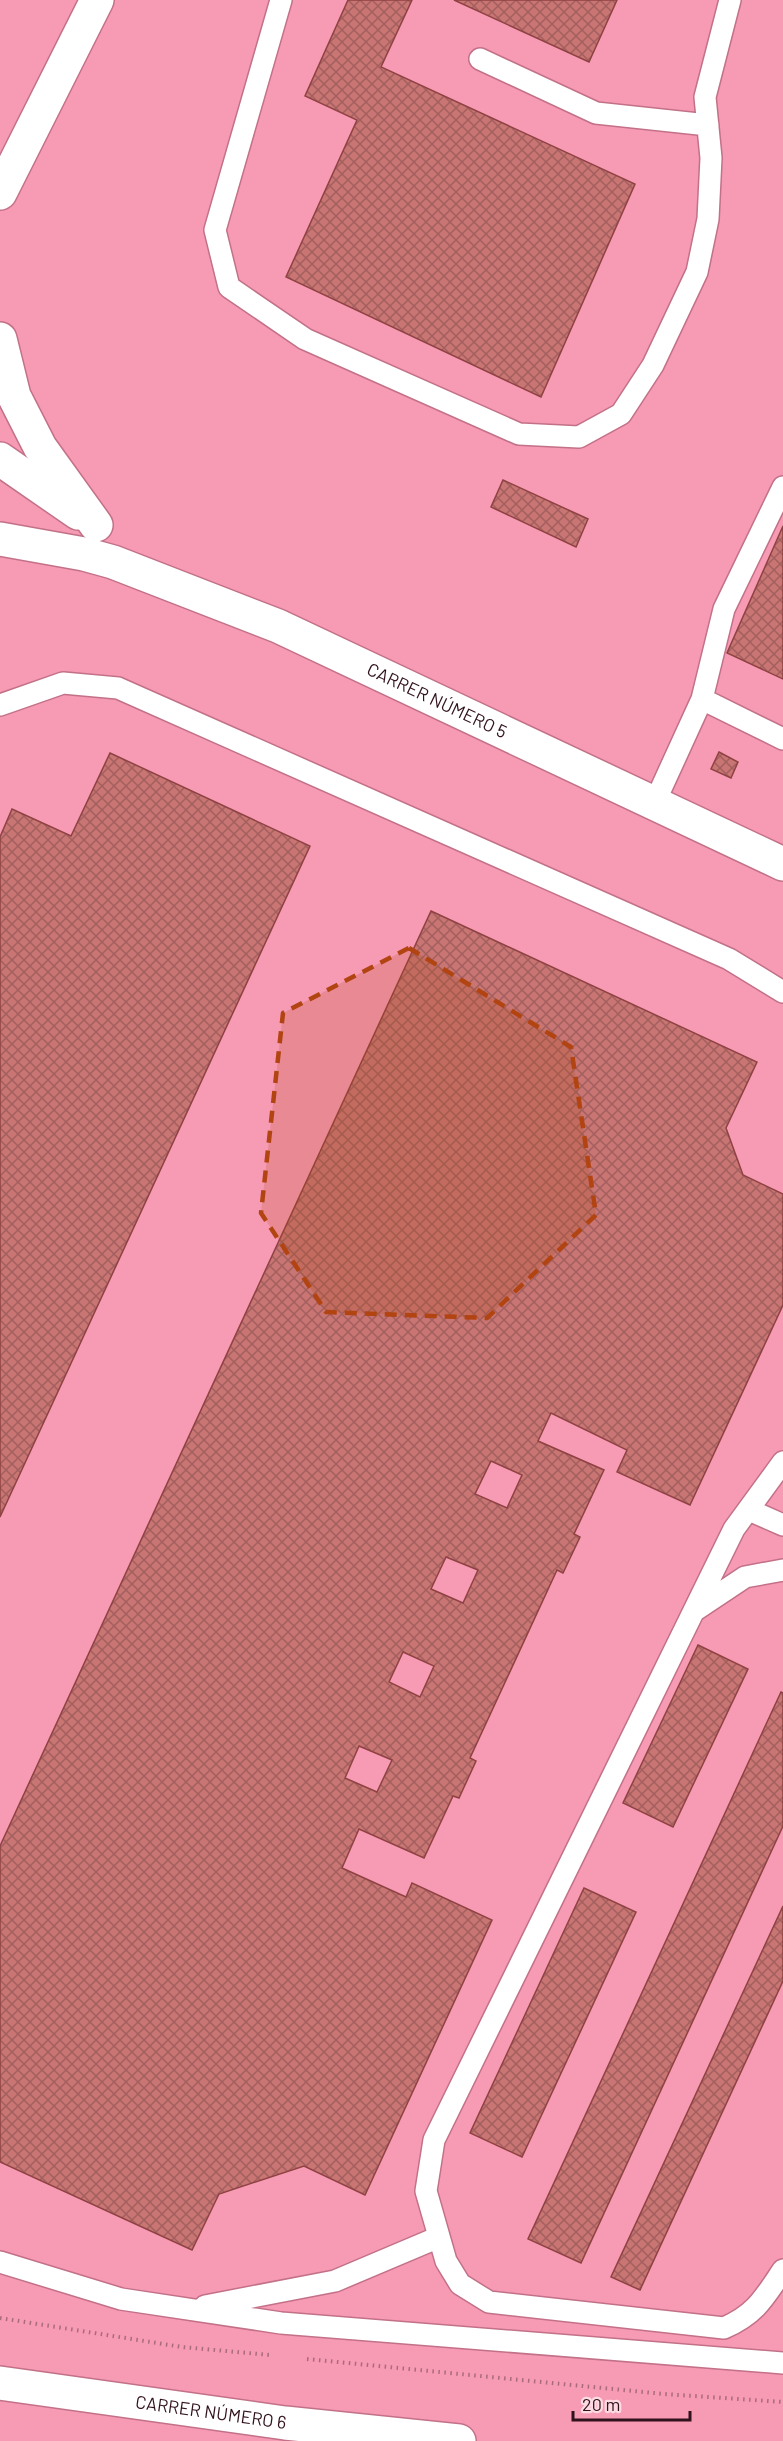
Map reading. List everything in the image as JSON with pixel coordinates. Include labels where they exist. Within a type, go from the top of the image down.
[{"type":"street","points":[[0,193],[97,0]]},
{"type":"street","points":[[0,339],[14,396],[90,540]]},
{"type":"street","points":[[0,459],[90,540]]},
{"type":"street","points":[[0,539],[90,540]]},
{"type":"street","points":[[0,564],[90,540]]},
{"type":"street","name":"CARRER NÚMERO 5","points":[[90,540],[146,574],[278,626],[783,864]]},
{"type":"street","name":"CARRER NÚMERO 6","points":[[0,2382],[285,2424],[459,2441]]},
{"type":"lane","points":[[280,0],[215,230],[229,287],[305,339],[519,434],[579,437],[621,414],[653,365],[697,272],[708,219],[711,158],[705,97],[730,0]]},
{"type":"lane","points":[[480,59],[596,113],[708,124]]},
{"type":"lane","points":[[654,804],[702,699],[724,609],[783,487]]},
{"type":"lane","points":[[0,705],[63,683],[118,688],[718,954],[783,992]]},
{"type":"lane","points":[[702,699],[783,740]]},
{"type":"lane","points":[[783,1462],[735,1529],[434,2140],[426,2191],[446,2261],[460,2284],[489,2302],[724,2328],[745,2319],[783,2270]]},
{"type":"lane","points":[[749,1510],[783,1525]]},
{"type":"lane","points":[[694,1611],[745,1577],[783,1570]]},
{"type":"lane","points":[[190,2309],[335,2281],[439,2237]]},
{"type":"lane","points":[[0,2262],[121,2299],[281,2323],[783,2362]]},
{"type":"highlighted area","points":[[409,948],[571,1047],[596,1215],[487,1318],[326,1312],[261,1213],[283,1013]]},
{"type":"shaded area","points":[[0,0],[783,0],[783,2441],[0,2441]]},
{"type":"building","points":[[348,0],[412,0],[381,67],[635,184],[541,397],[286,277],[357,120],[305,96]]},
{"type":"building","points":[[454,0],[617,0],[589,62]]},
{"type":"building","points":[[503,480],[588,519],[576,547],[491,507]]},
{"type":"building","points":[[783,526],[783,679],[727,653]]},
{"type":"building","points":[[719,752],[738,762],[731,778],[711,769]]},
{"type":"building","points":[[110,753],[310,846],[0,1517],[0,837],[12,809],[71,836]]},
{"type":"building","points":[[431,911],[757,1062],[726,1128],[743,1175],[783,1194],[783,1305],[690,1505],[617,1472],[627,1450],[551,1413],[538,1441],[604,1470],[574,1534],[580,1537],[563,1573],[557,1570],[470,1758],[476,1761],[459,1798],[453,1796],[424,1858],[359,1829],[342,1868],[406,1897],[412,1883],[492,1920],[365,2195],[304,2166],[219,2194],[192,2250],[0,2162],[0,1846]],"holes":[[[491,1461],[522,1475],[507,1508],[475,1494]],[[446,1557],[478,1570],[463,1603],[431,1589]],[[403,1652],[434,1666],[420,1697],[389,1682]],[[359,1746],[392,1760],[377,1792],[345,1778]]]},
{"type":"building","points":[[698,1645],[748,1669],[673,1827],[623,1803]]},
{"type":"building","points":[[781,1692],[783,1693],[783,1826],[581,2263],[528,2239]]},
{"type":"building","points":[[584,1888],[636,1912],[522,2157],[470,2133]]},
{"type":"building","points":[[783,1906],[783,1981],[640,2290],[611,2277]]}]
